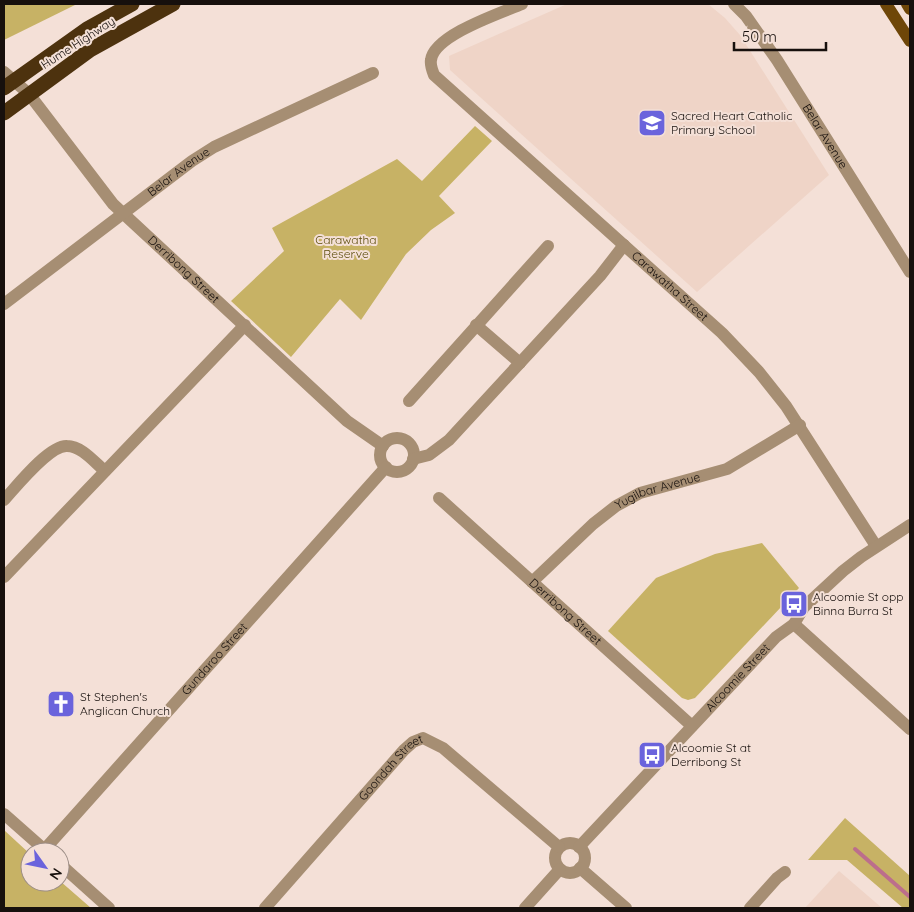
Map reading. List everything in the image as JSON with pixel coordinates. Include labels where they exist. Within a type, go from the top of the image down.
[{"type":"highway","name":"Hume Highway","points":[[7,80],[87,29],[132,4]]},
{"type":"highway","name":"Hume Highway","points":[[4,114],[90,50],[174,4]]},
{"type":"main road","points":[[886,4],[910,41]]},
{"type":"main road","points":[[907,4],[910,9]]},
{"type":"street","name":"Carawatha Street","points":[[522,4],[447,38],[434,50],[431,59],[434,75],[722,333],[759,372],[800,425],[876,546]]},
{"type":"street","name":"Belar Avenue","points":[[734,4],[746,16],[777,60],[910,272]]},
{"type":"street","name":"Belar Avenue","points":[[4,304],[123,213],[214,147],[373,73]]},
{"type":"street","name":"Derribong Street","points":[[7,80],[29,94],[107,196],[123,213],[347,421],[383,446]]},
{"type":"street","points":[[413,459],[429,455],[449,440],[600,276],[624,245]]},
{"type":"street","points":[[409,401],[548,246]]},
{"type":"street","points":[[4,577],[245,325]]},
{"type":"street","points":[[476,325],[520,363]]},
{"type":"street","name":"Yugilbar Avenue","points":[[532,582],[593,524],[616,506],[654,488],[727,469],[800,425]]},
{"type":"street","points":[[401,438],[413,449],[413,459],[407,468],[402,471],[391,470],[386,467],[380,457],[383,446],[391,439],[401,438]]},
{"type":"street","points":[[4,500],[48,454],[57,448],[68,446],[78,449],[105,471]]},
{"type":"street","name":"Gundaroo Street","points":[[53,842],[386,467]]},
{"type":"street","name":"Derribong Street","points":[[439,498],[692,726]]},
{"type":"street","name":"Alcoomie Street","points":[[579,847],[776,638],[794,624],[804,608],[822,590],[876,546],[910,525]]},
{"type":"street","points":[[794,624],[910,729]]},
{"type":"street","name":"Goondah Street","points":[[265,908],[404,750],[413,742],[423,738],[443,748],[559,847]]},
{"type":"street","points":[[4,814],[35,842]]},
{"type":"street","points":[[571,843],[579,847],[584,855],[580,868],[572,872],[560,870],[555,856],[559,847],[571,843]]},
{"type":"street","points":[[580,868],[626,908]]},
{"type":"street","points":[[525,908],[560,870]]},
{"type":"street","points":[[750,908],[777,878],[785,872]]},
{"type":"street","points":[[70,873],[109,908]]},
{"type":"shaded area","name":"Sacred Heart Catholic Primary School","points":[[567,4],[708,4],[725,18],[740,35],[829,175],[697,292],[450,70],[449,56]]},
{"type":"shaded area","points":[[839,871],[882,908],[805,908]]},
{"type":"green space","points":[[4,4],[77,4],[4,40]]},
{"type":"green space","name":"Carawatha Reserve","points":[[475,126],[492,141],[439,196],[455,213],[431,230],[406,254],[361,320],[340,299],[291,357],[231,301],[284,251],[272,228],[397,159],[422,181]]},
{"type":"green space","points":[[762,543],[799,588],[695,698],[688,700],[682,698],[608,631],[656,578],[715,554]]},
{"type":"green space","points":[[845,818],[910,876],[910,908],[903,908],[847,860],[808,860]]},
{"type":"green space","points":[[4,830],[20,845],[20,892],[70,892],[70,890],[91,908],[4,908]]},
{"type":"waterway","points":[[855,849],[910,897]]},
{"type":"place","name":"Sacred Heart Catholic Primary School","points":[[652,123]]},
{"type":"place","name":"Alcoomie St opp Binna Burra St","points":[[794,604]]},
{"type":"place","name":"St Stephen's Anglican Church","points":[[61,704]]},
{"type":"place","name":"Alcoomie St at Derribong St","points":[[652,755]]}]
